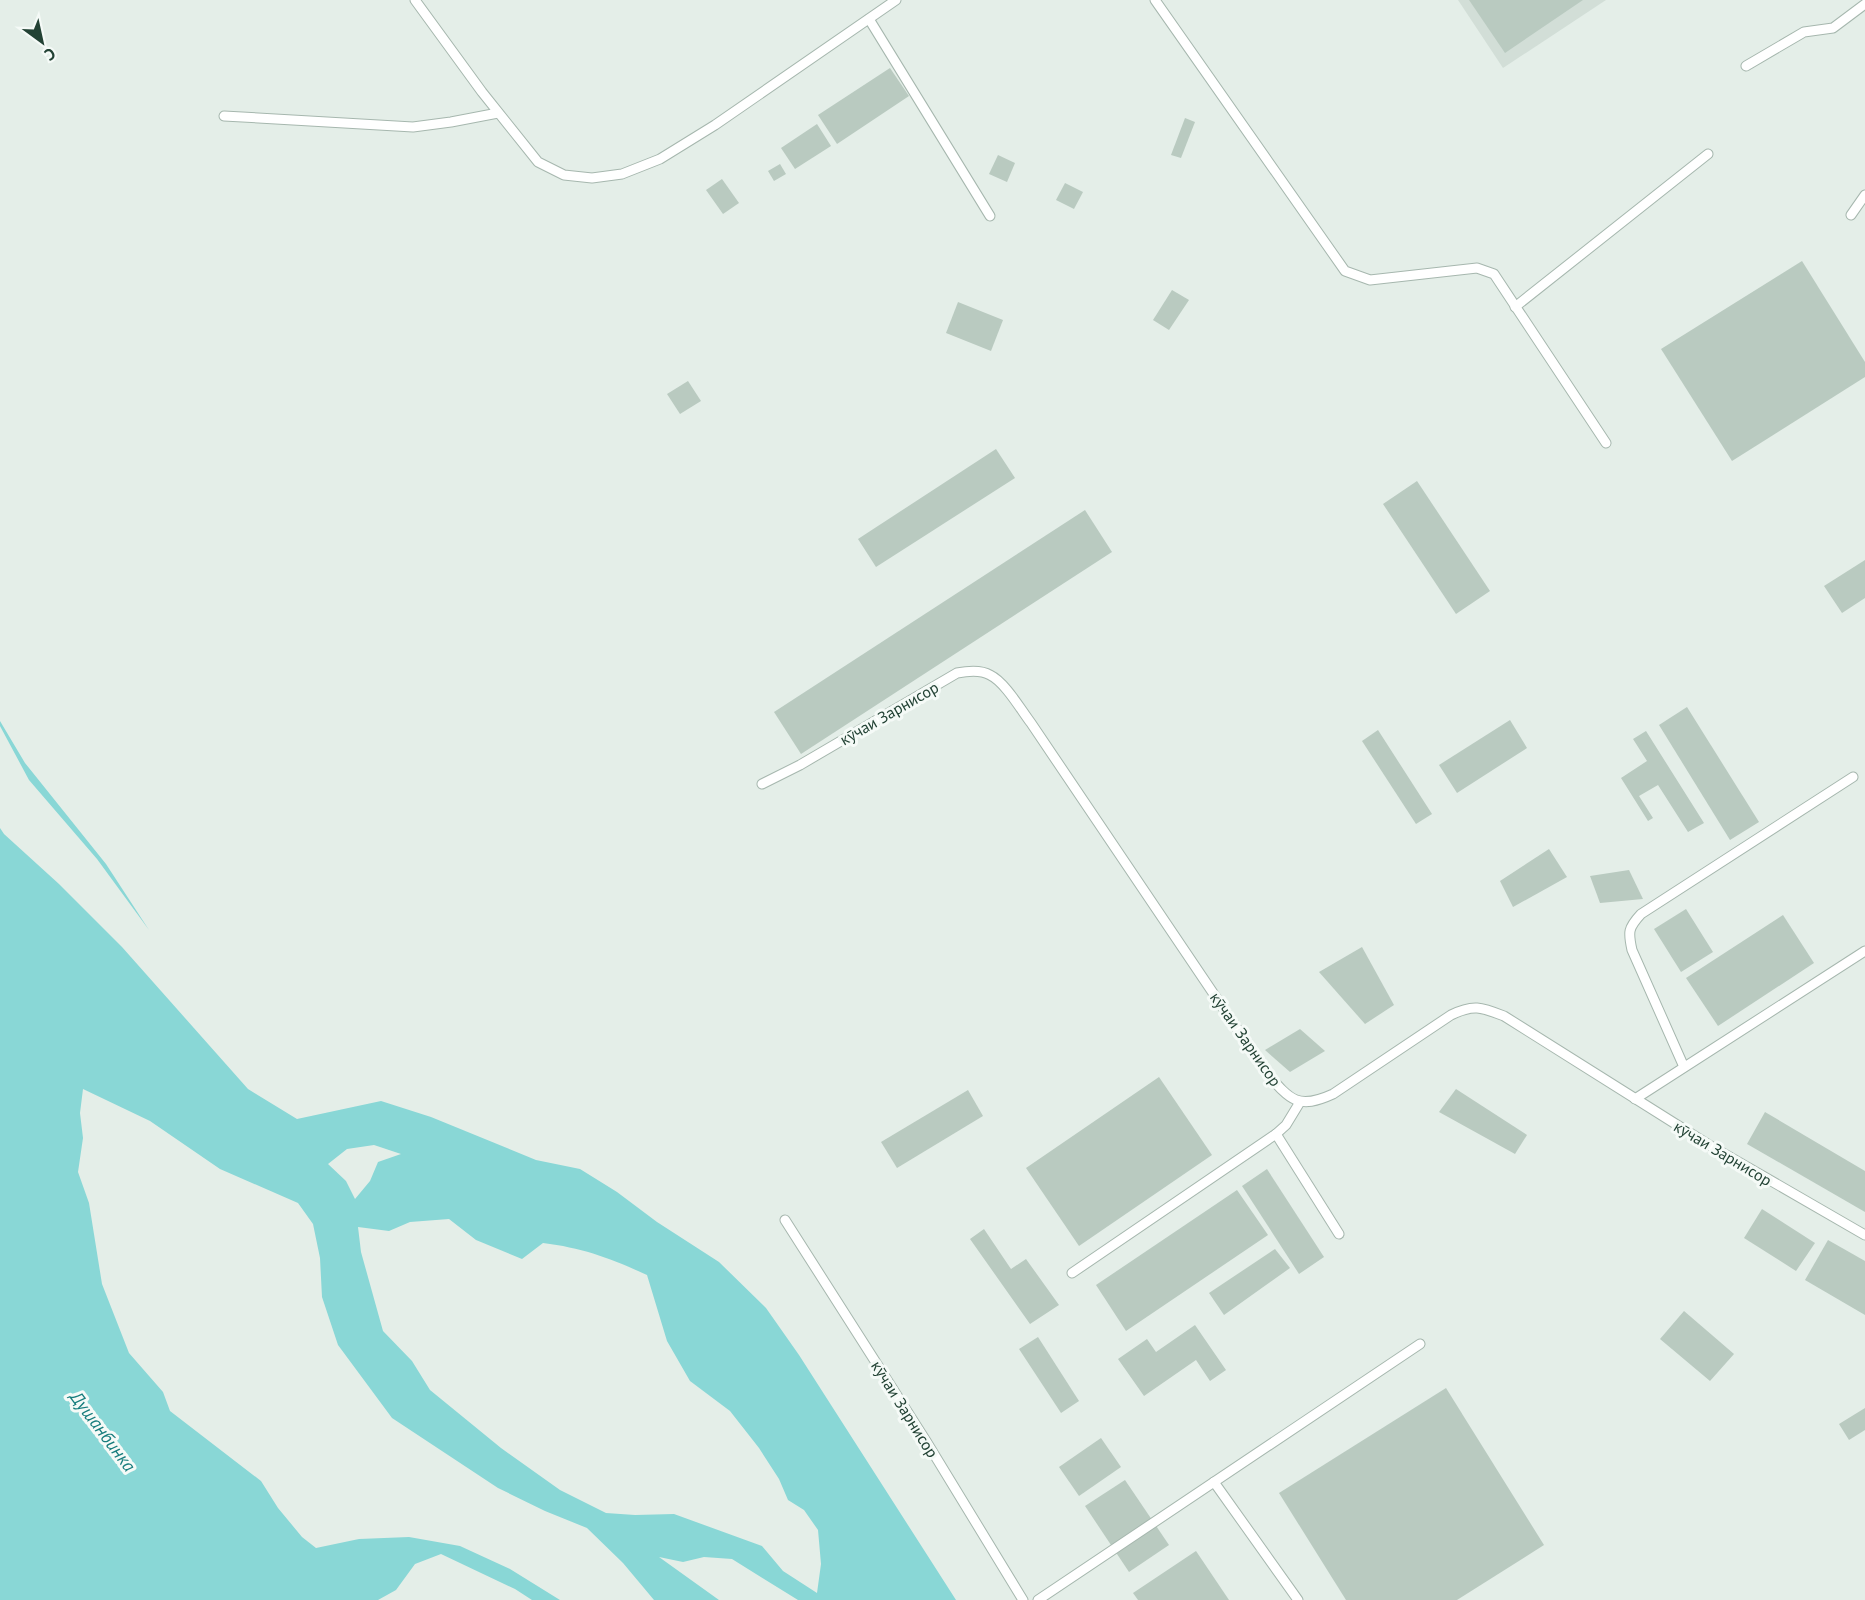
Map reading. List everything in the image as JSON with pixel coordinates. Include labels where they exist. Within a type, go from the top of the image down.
[{"type":"lane","points":[[416,0],[436,32],[538,162],[564,175],[591,178],[622,174],[660,159],[715,125],[896,0]]},
{"type":"lane","points":[[1155,0],[1345,271],[1370,280],[1477,268],[1494,274],[1606,443]]},
{"type":"lane","points":[[1746,66],[1804,32],[1833,28],[1865,4]]},
{"type":"lane","points":[[869,18],[990,216]]},
{"type":"lane","points":[[224,116],[413,127],[498,113]]},
{"type":"lane","points":[[1515,307],[1708,154]]},
{"type":"lane","points":[[1851,215],[1865,195]]},
{"type":"lane","name":"кӯчаи Зарнисор","points":[[762,784],[800,765],[957,673],[972,671],[990,675],[1005,689],[1031,723],[1267,1073],[1284,1092],[1300,1102],[1316,1102],[1333,1094],[1451,1015],[1466,1008],[1482,1008],[1504,1016],[1709,1145],[1865,1235]]},
{"type":"lane","points":[[1684,1067],[1632,950],[1629,936],[1631,925],[1641,914],[1853,777]]},
{"type":"lane","points":[[1635,1099],[1865,951]]},
{"type":"lane","points":[[1072,1273],[1276,1134],[1286,1125],[1300,1102]]},
{"type":"lane","points":[[1276,1134],[1340,1234]]},
{"type":"lane","name":"кӯчаи Зарнисор","points":[[785,1220],[926,1441],[1023,1600]]},
{"type":"lane","points":[[1038,1600],[1420,1344]]},
{"type":"lane","points":[[1214,1482],[1298,1600]]},
{"type":"shaded area","points":[[1458,0],[1606,0],[1503,68]]},
{"type":"water","points":[[0,721],[25,763],[106,864],[149,930],[97,859],[29,780],[0,726]]},
{"type":"water","name":"Душанбинка","points":[[0,828],[122,947],[248,1089],[297,1119],[381,1101],[431,1117],[536,1160],[580,1169],[719,1262],[766,1308],[799,1355],[956,1600],[798,1600],[732,1559],[704,1557],[683,1562],[659,1557],[719,1600],[654,1600],[623,1563],[587,1528],[498,1488],[392,1418],[338,1345],[322,1297],[320,1258],[313,1224],[298,1203],[220,1169],[150,1121],[83,1089],[80,1113],[83,1138],[78,1172],[89,1203],[102,1284],[129,1353],[163,1392],[170,1411],[261,1481],[278,1508],[302,1537],[316,1548],[359,1539],[409,1537],[460,1546],[510,1569],[560,1600],[532,1600],[515,1589],[441,1554],[415,1564],[396,1590],[378,1600],[0,1600]],"holes":[[[374,1145],[401,1154],[378,1162],[370,1181],[355,1199],[346,1181],[328,1164],[347,1149]],[[449,1219],[476,1240],[522,1259],[543,1243],[596,1254],[647,1275],[667,1341],[690,1381],[730,1411],[759,1448],[779,1479],[788,1500],[804,1510],[818,1530],[821,1564],[817,1593],[783,1571],[762,1546],[674,1514],[606,1513],[560,1490],[501,1448],[430,1390],[412,1361],[383,1331],[361,1252],[358,1227],[389,1231],[410,1222]]]},
{"type":"building","points":[[1469,0],[1583,0],[1505,53]]},
{"type":"building","points":[[890,68],[909,96],[837,144],[818,115]]},
{"type":"building","points":[[1185,118],[1195,122],[1181,158],[1171,155]]},
{"type":"building","points":[[817,124],[831,146],[795,169],[781,148]]},
{"type":"building","points":[[998,155],[1015,163],[1007,182],[989,174]]},
{"type":"building","points":[[780,164],[786,174],[774,181],[768,171]]},
{"type":"building","points":[[722,179],[739,203],[723,214],[706,190]]},
{"type":"building","points":[[1065,183],[1083,192],[1074,209],[1056,200]]},
{"type":"building","points":[[1802,261],[1865,362],[1865,377],[1732,461],[1661,349]]},
{"type":"building","points":[[1172,290],[1189,300],[1169,330],[1153,320]]},
{"type":"building","points":[[958,302],[1003,320],[991,351],[946,333]]},
{"type":"building","points":[[688,381],[701,401],[680,414],[667,394]]},
{"type":"building","points":[[996,449],[1015,478],[876,567],[858,539]]},
{"type":"building","points":[[1417,481],[1490,591],[1456,614],[1383,504]]},
{"type":"building","points":[[1085,510],[1112,552],[801,754],[774,712]]},
{"type":"building","points":[[1865,560],[1865,598],[1842,613],[1824,586]]},
{"type":"building","points":[[1687,707],[1759,822],[1730,840],[1659,725]]},
{"type":"building","points":[[1510,720],[1527,748],[1457,793],[1439,765]]},
{"type":"building","points":[[1378,730],[1432,814],[1416,824],[1362,741]]},
{"type":"building","points":[[1646,731],[1704,823],[1688,832],[1658,785],[1639,796],[1653,818],[1648,821],[1621,778],[1647,761],[1633,739]]},
{"type":"building","points":[[1549,849],[1567,877],[1513,907],[1500,881]]},
{"type":"building","points":[[1629,870],[1643,899],[1600,903],[1590,876]]},
{"type":"building","points":[[1686,909],[1713,952],[1681,972],[1654,929]]},
{"type":"building","points":[[1783,915],[1814,963],[1718,1026],[1686,978]]},
{"type":"building","points":[[1362,947],[1394,1005],[1365,1024],[1319,972]]},
{"type":"building","points":[[1300,1029],[1325,1051],[1290,1072],[1265,1050]]},
{"type":"building","points":[[1159,1077],[1212,1155],[1079,1246],[1026,1168]]},
{"type":"building","points":[[1456,1089],[1527,1135],[1515,1154],[1439,1112]]},
{"type":"building","points":[[968,1090],[983,1116],[897,1168],[881,1142]]},
{"type":"building","points":[[1765,1112],[1865,1171],[1865,1212],[1747,1144]]},
{"type":"building","points":[[1267,1169],[1324,1257],[1299,1274],[1242,1186]]},
{"type":"building","points":[[1237,1190],[1268,1235],[1126,1331],[1096,1285]]},
{"type":"building","points":[[1762,1209],[1815,1243],[1796,1271],[1744,1238]]},
{"type":"building","points":[[984,1229],[1011,1269],[1026,1259],[1059,1305],[1030,1324],[970,1239]]},
{"type":"building","points":[[1828,1240],[1865,1261],[1865,1315],[1805,1280]]},
{"type":"building","points":[[1275,1249],[1290,1268],[1224,1315],[1209,1293]]},
{"type":"building","points":[[1684,1311],[1734,1354],[1710,1381],[1660,1339]]},
{"type":"building","points":[[1195,1325],[1226,1370],[1210,1381],[1196,1360],[1144,1396],[1118,1359],[1147,1339],[1156,1352]]},
{"type":"building","points":[[1038,1337],[1079,1401],[1061,1413],[1019,1349]]},
{"type":"building","points":[[1446,1388],[1544,1545],[1457,1600],[1346,1600],[1279,1493]]},
{"type":"building","points":[[1865,1408],[1865,1430],[1849,1440],[1839,1424]]},
{"type":"building","points":[[1101,1438],[1121,1467],[1079,1496],[1059,1467]]},
{"type":"building","points":[[1125,1480],[1169,1545],[1129,1572],[1085,1506]]},
{"type":"building","points":[[1196,1551],[1229,1600],[1138,1600],[1133,1593]]}]
